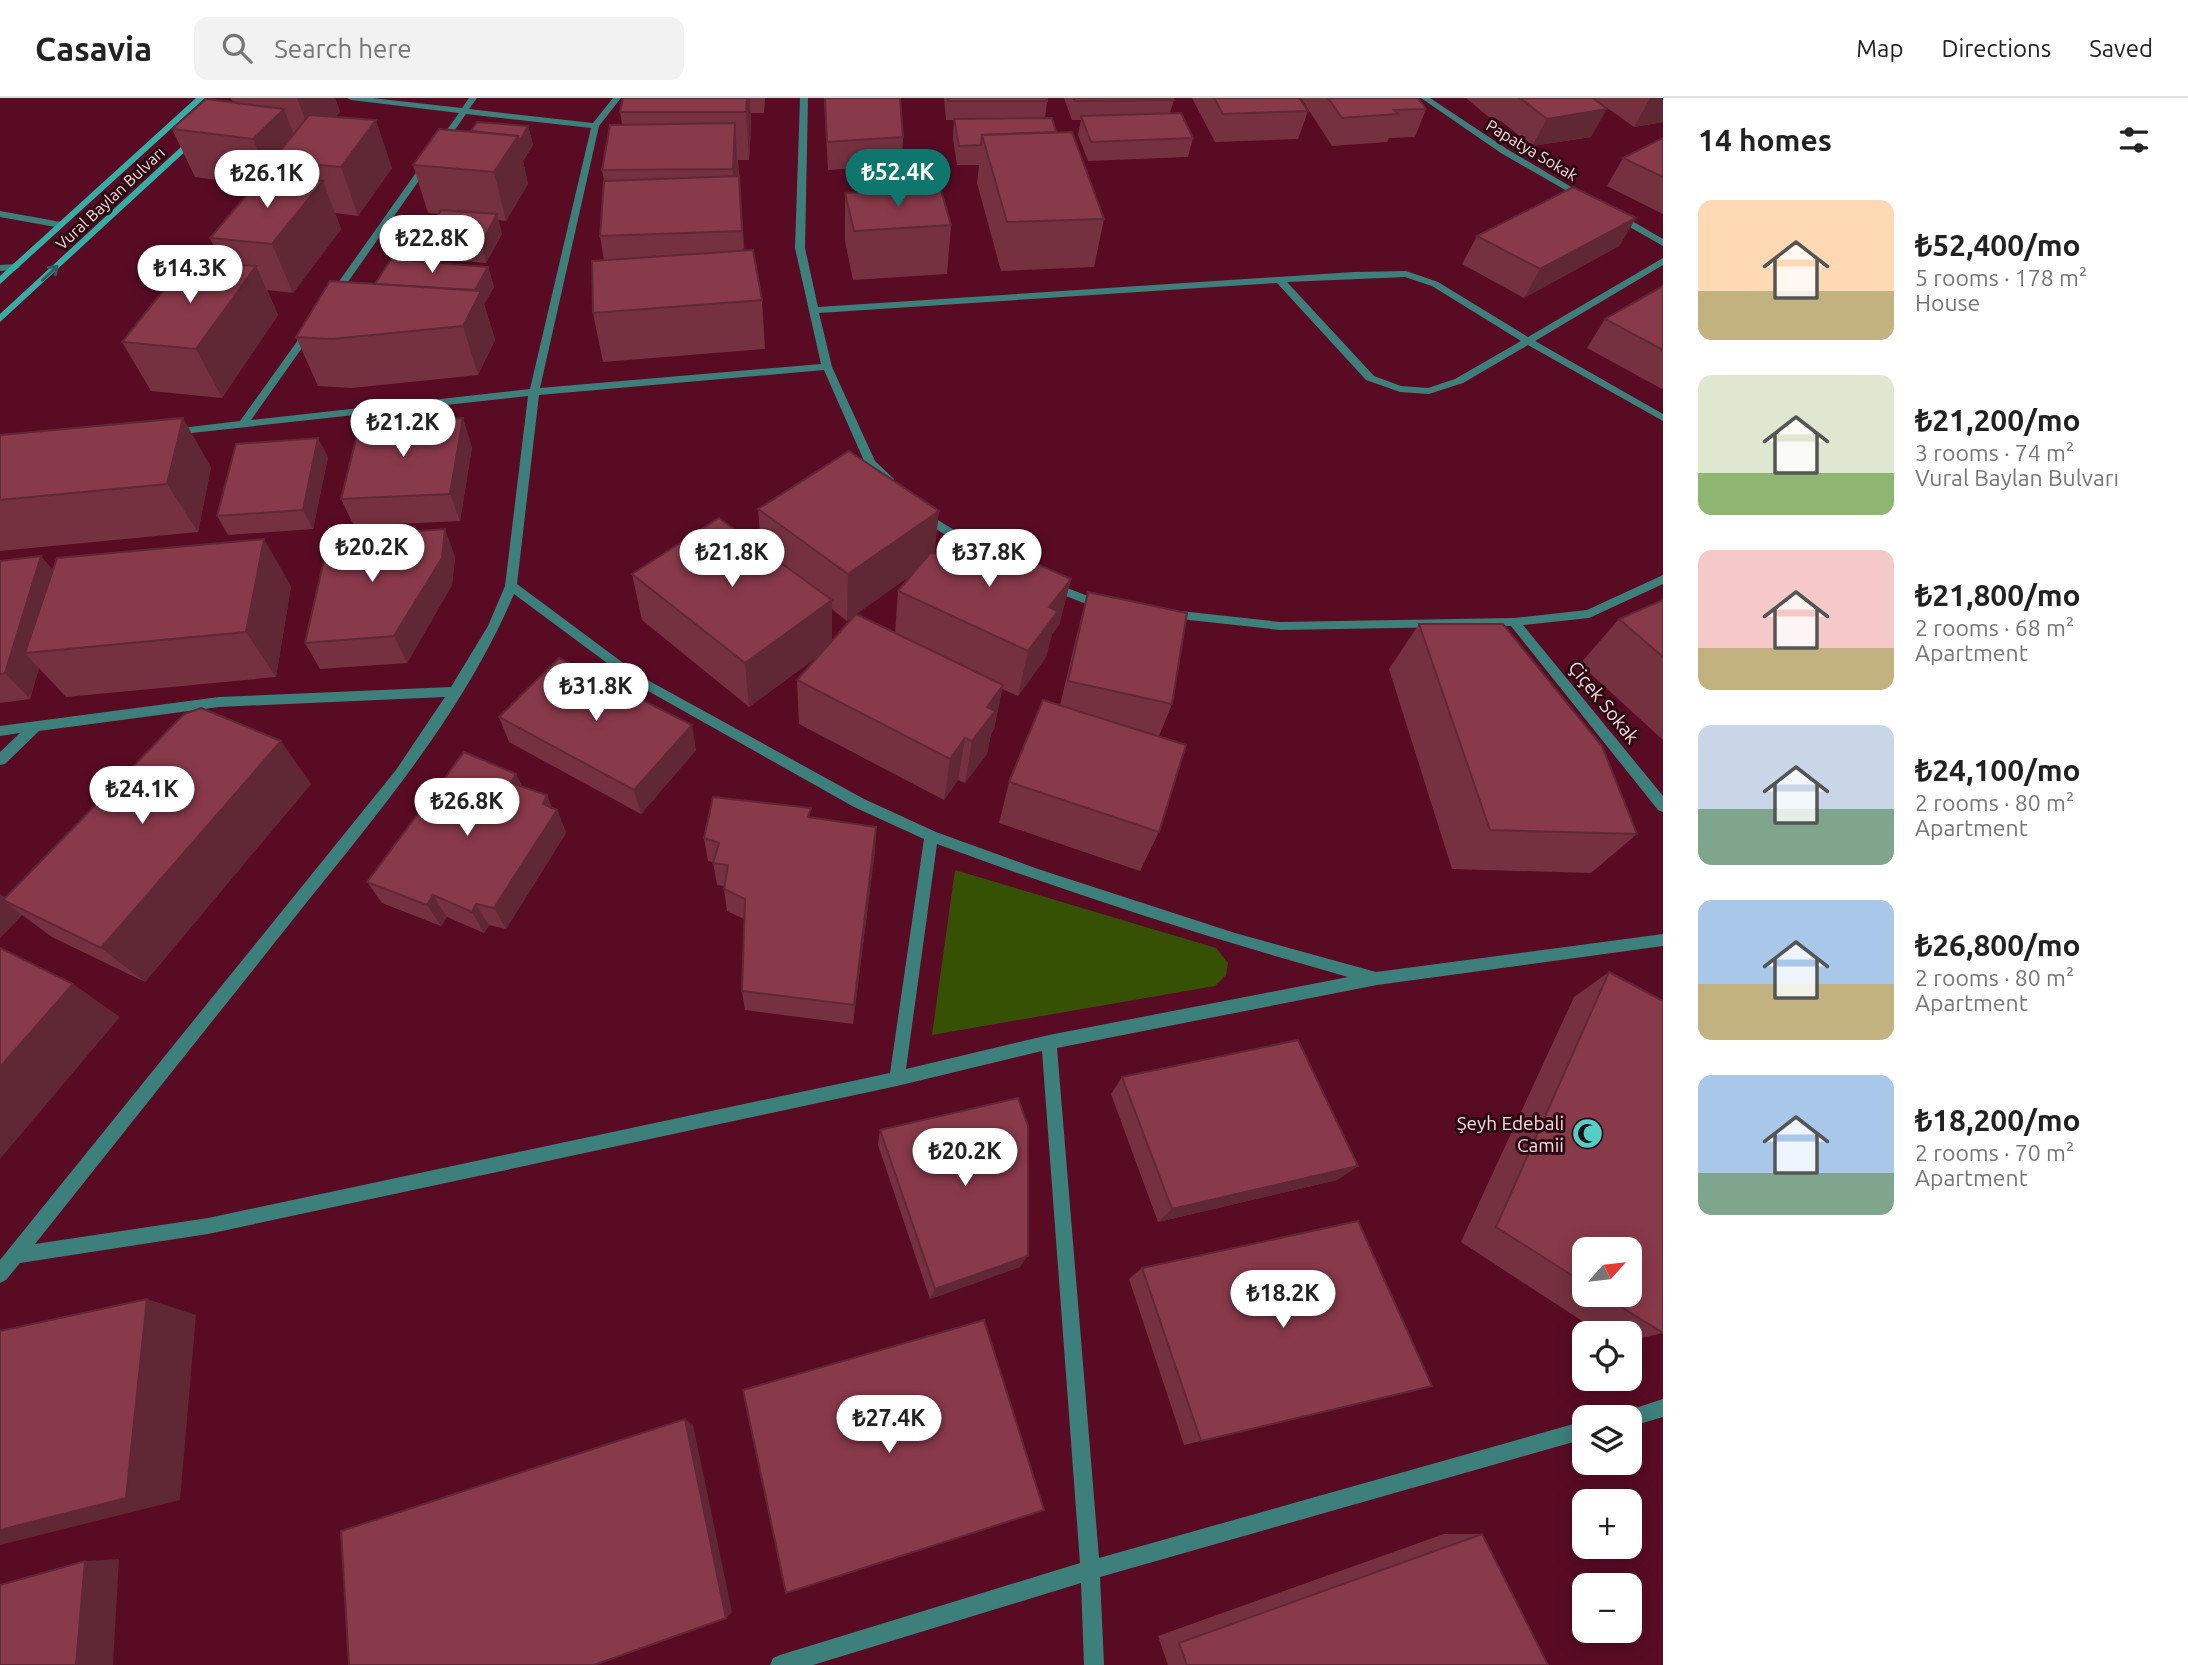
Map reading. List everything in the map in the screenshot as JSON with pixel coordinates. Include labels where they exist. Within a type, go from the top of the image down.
[{"type":"main road","name":"Vural Baylan Bulvarı","points":[[0,281],[201,98]]},
{"type":"main road","name":"Vural Baylan Bulvarı","points":[[0,319],[200,134]]},
{"type":"street","points":[[351,98],[595,126]]},
{"type":"street","points":[[323,312],[473,98]]},
{"type":"street","points":[[0,1274],[401,774],[456,692],[494,626],[511,586],[534,392],[595,126],[617,98]]},
{"type":"street","points":[[804,98],[800,248],[827,367],[870,463],[897,490]]},
{"type":"street","name":"Papatya Sokak","points":[[1425,98],[1503,151],[1595,203]]},
{"type":"street","points":[[1606,210],[1663,243]]},
{"type":"street","points":[[0,214],[61,225]]},
{"type":"street","points":[[1280,280],[1370,378],[1401,389],[1429,391],[1459,381],[1663,261]]},
{"type":"street","points":[[0,268],[15,267]]},
{"type":"street","points":[[814,310],[1406,274],[1435,284],[1663,418]]},
{"type":"street","points":[[243,424],[315,323]]},
{"type":"street","points":[[163,433],[534,392],[827,367]]},
{"type":"street","points":[[915,508],[924,517],[981,551]]},
{"type":"street","points":[[1158,613],[1280,626],[1514,622],[1589,614],[1663,579]]},
{"type":"street","points":[[1040,582],[1104,607],[1118,609]]},
{"type":"street","points":[[511,586],[638,680],[859,803],[931,836],[1037,876],[1235,939],[1377,978]]},
{"type":"street","name":"Çiçek Sokak","points":[[1514,622],[1663,806]]},
{"type":"street","points":[[0,731],[219,702],[456,692]]},
{"type":"street","points":[[0,760],[35,727]]},
{"type":"street","points":[[897,1079],[931,836]]},
{"type":"street","points":[[15,1255],[208,1226],[897,1079],[1049,1042],[1377,978],[1663,940]]},
{"type":"street","points":[[1049,1042],[1090,1570],[1094,1665]]},
{"type":"street","points":[[1642,1414],[1663,1408]]},
{"type":"street","points":[[780,1665],[1090,1570],[1572,1433]]},
{"type":"green space","points":[[955,870],[1216,948],[1228,963],[1226,975],[1215,986],[932,1035]]},
{"type":"building","points":[[623,98],[747,98],[746,112],[620,112]]},
{"type":"building","points":[[825,98],[900,98],[903,137],[827,142]]},
{"type":"building","points":[[948,98],[1047,98],[1047,101],[948,101]]},
{"type":"building","points":[[1074,98],[1173,98],[1174,100],[1075,101]]},
{"type":"building","points":[[1214,98],[1299,98],[1308,111],[1223,114]]},
{"type":"building","points":[[1328,98],[1418,98],[1426,109],[1394,110],[1398,114],[1342,118]]},
{"type":"building","points":[[1520,98],[1593,98],[1607,109],[1547,119]]},
{"type":"building","points":[[206,99],[284,109],[253,139],[172,129]]},
{"type":"building","points":[[1181,113],[1193,138],[1091,142],[1081,116]]},
{"type":"building","points":[[309,115],[376,120],[341,167],[272,161]]},
{"type":"building","points":[[1052,118],[1056,132],[982,135],[981,145],[959,146],[954,119]]},
{"type":"building","points":[[477,122],[528,126],[519,142],[518,136],[471,131]]},
{"type":"building","points":[[735,123],[733,169],[602,170],[610,125]]},
{"type":"building","points":[[439,129],[518,136],[494,172],[413,165]]},
{"type":"building","points":[[1072,132],[1104,219],[1007,222],[982,135]]},
{"type":"building","points":[[1663,138],[1663,177],[1623,158]]},
{"type":"building","points":[[264,175],[323,181],[272,244],[210,238]]},
{"type":"building","points":[[739,176],[742,231],[600,236],[604,181]]},
{"type":"building","points":[[940,187],[951,225],[854,231],[845,193]]},
{"type":"building","points":[[1573,187],[1636,218],[1540,269],[1477,236]]},
{"type":"building","points":[[441,210],[497,214],[481,244],[423,239]]},
{"type":"building","points":[[753,250],[762,300],[593,313],[592,261]]},
{"type":"building","points":[[391,259],[488,267],[475,290],[375,284]]},
{"type":"building","points":[[187,261],[256,266],[196,349],[122,342]]},
{"type":"building","points":[[330,281],[481,291],[463,326],[332,339],[296,337]]},
{"type":"building","points":[[1663,286],[1663,350],[1605,319]]},
{"type":"building","points":[[183,418],[167,484],[0,500],[0,435]]},
{"type":"building","points":[[463,418],[450,494],[341,499],[360,423]]},
{"type":"building","points":[[318,438],[303,510],[217,516],[236,444]]},
{"type":"building","points":[[849,451],[939,511],[848,574],[758,509]]},
{"type":"building","points":[[719,518],[832,600],[745,663],[632,574]]},
{"type":"building","points":[[445,529],[442,558],[394,636],[305,643],[329,538]]},
{"type":"building","points":[[962,531],[1071,579],[1049,607],[1058,611],[1028,651],[898,591],[931,552],[941,556]]},
{"type":"building","points":[[264,539],[246,632],[25,653],[57,558]]},
{"type":"building","points":[[41,556],[5,673],[0,674],[0,561]]},
{"type":"building","points":[[1088,592],[1187,613],[1172,704],[1068,681]]},
{"type":"building","points":[[1663,600],[1663,657],[1619,619]]},
{"type":"building","points":[[856,614],[1003,685],[987,707],[995,711],[972,741],[965,738],[950,759],[797,680]]},
{"type":"building","points":[[1419,624],[1503,624],[1602,746],[1637,834],[1490,830]]},
{"type":"building","points":[[559,658],[692,725],[634,790],[499,717]]},
{"type":"building","points":[[1043,700],[1186,745],[1159,832],[1009,782]]},
{"type":"building","points":[[201,708],[281,741],[101,948],[3,900],[184,714]]},
{"type":"building","points":[[464,752],[516,774],[511,783],[547,795],[543,804],[557,810],[494,908],[476,904],[472,912],[433,895],[427,905],[367,882]]},
{"type":"building","points":[[713,797],[811,808],[808,817],[876,827],[854,1005],[742,991],[745,899],[724,889],[728,865],[713,863],[719,843],[704,838]]},
{"type":"building","points":[[0,948],[73,984],[0,1067]]},
{"type":"building","name":"Şeyh Edebali Camii","points":[[1609,972],[1663,1001],[1663,1333],[1621,1307],[1642,1307],[1642,1237],[1572,1237],[1572,1275],[1496,1227]]},
{"type":"building","points":[[1298,1040],[1358,1166],[1172,1209],[1122,1077]]},
{"type":"building","points":[[1018,1098],[1028,1126],[1028,1256],[935,1289],[880,1130]]},
{"type":"building","points":[[1358,1221],[1432,1386],[1201,1441],[1142,1268]]},
{"type":"building","points":[[147,1299],[126,1498],[0,1530],[0,1331]]},
{"type":"building","points":[[984,1320],[1044,1510],[786,1593],[743,1390]]},
{"type":"building","points":[[685,1419],[726,1618],[594,1665],[349,1665],[341,1531]]},
{"type":"building","points":[[1482,1534],[1548,1665],[1187,1665],[1179,1643]]},
{"type":"building","points":[[85,1561],[76,1665],[0,1665],[0,1585]]},
{"type":"place","name":"Şeyh Edebali Camii","points":[[1587,1134]]}]
